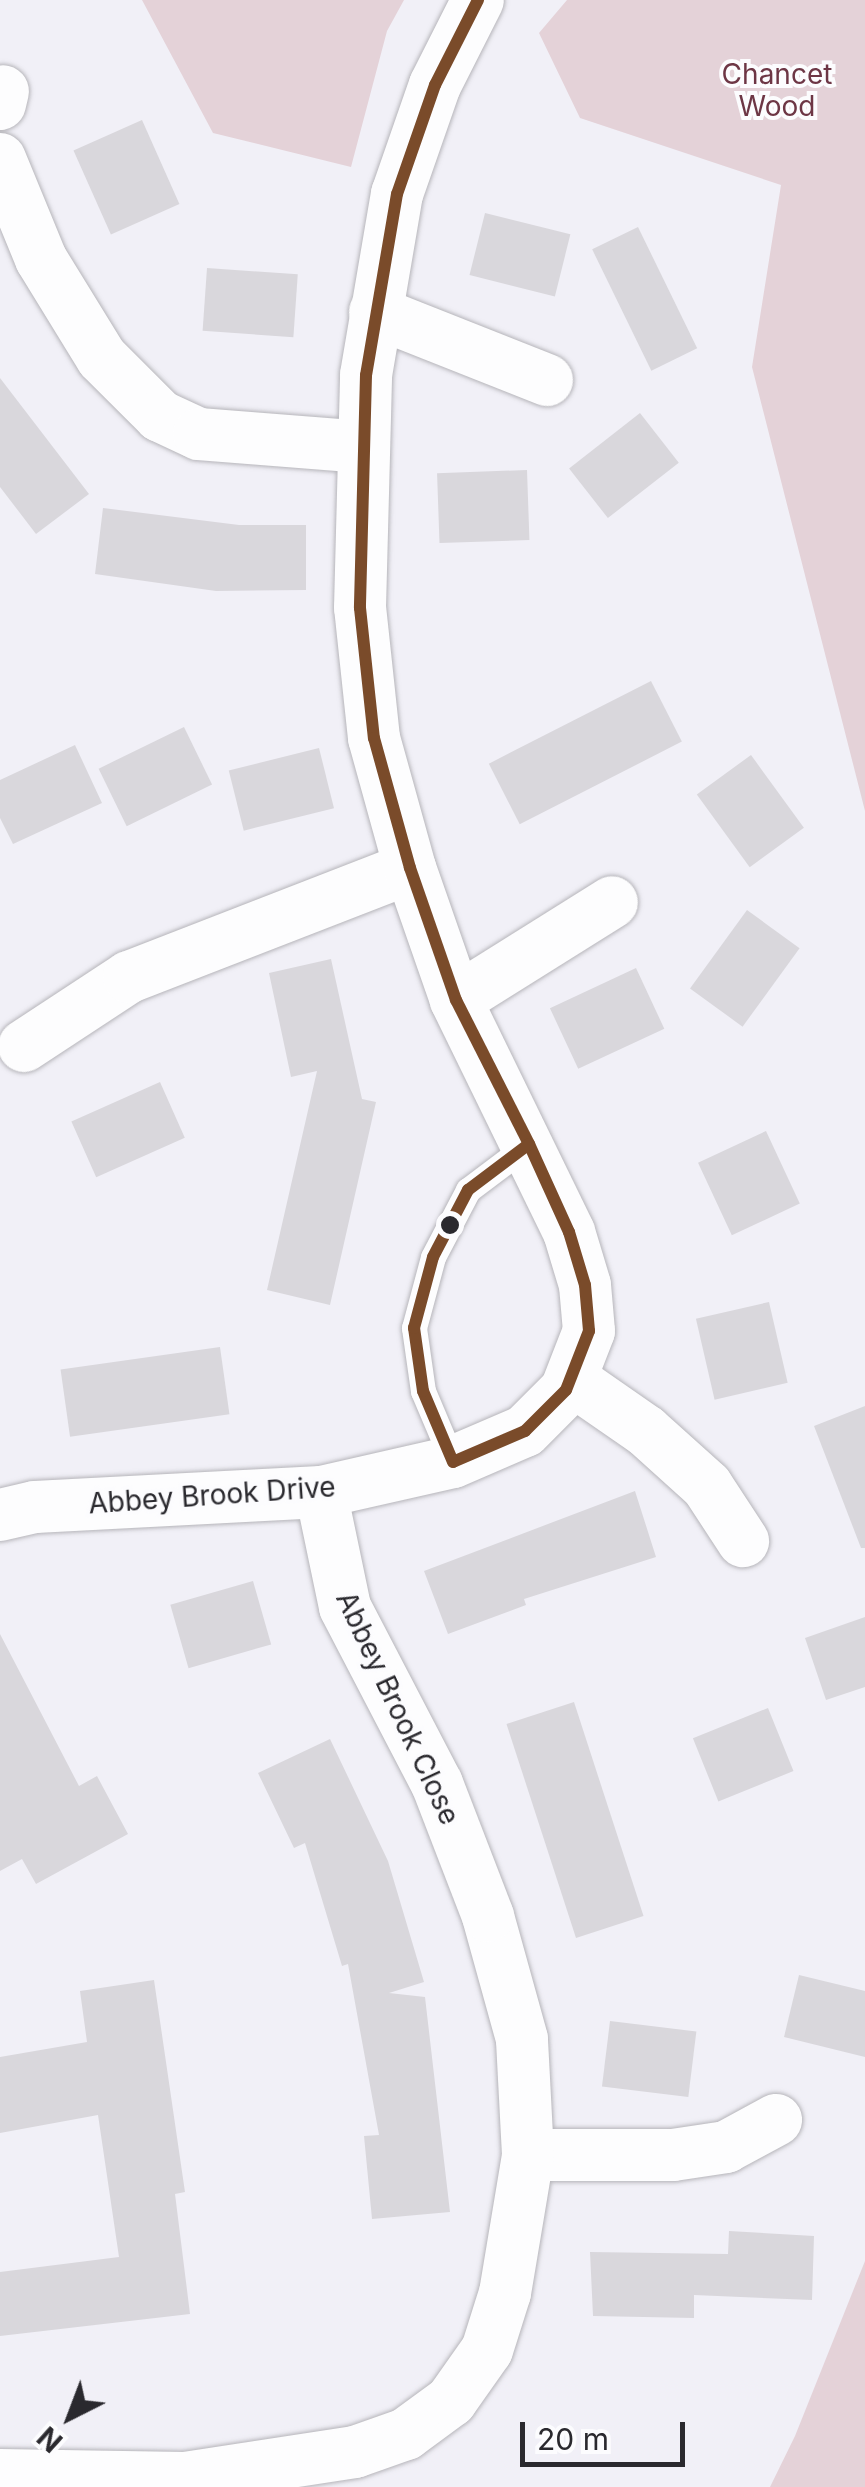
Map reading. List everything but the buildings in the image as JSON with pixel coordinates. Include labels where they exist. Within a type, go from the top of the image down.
[{"type":"street","name":"Abbey Brook Drive","points":[[0,1516],[35,1507],[321,1492],[453,1462],[525,1432],[571,1379],[589,1332],[585,1285],[529,1144],[456,1000],[410,868],[374,738],[360,608],[363,447],[375,312],[397,194],[434,85],[478,0]]},
{"type":"street","points":[[0,160],[20,268],[160,416],[199,434],[363,447]]},
{"type":"street","points":[[375,312],[547,380]]},
{"type":"street","points":[[24,1046],[129,977],[410,868]]},
{"type":"street","points":[[456,1000],[612,902]]},
{"type":"street","points":[[571,1379],[646,1430],[707,1486],[743,1541]]},
{"type":"street","name":"Abbey Brook Close","points":[[0,2475],[185,2482],[355,2452],[406,2434],[451,2401],[487,2350],[505,2293],[528,2155],[522,2039],[488,1916],[437,1784],[345,1607],[321,1492]]},
{"type":"street","points":[[528,2155],[690,2152],[752,2137],[776,2120]]},
{"type":"lane","points":[[453,1462],[422,1391],[414,1328],[432,1257],[468,1190],[529,1144]]},
{"type":"green space","points":[[142,0],[404,0],[387,31],[351,167],[213,133]]},
{"type":"green space","name":"Chancet Wood","points":[[567,0],[865,0],[865,811],[752,367],[781,185],[580,118],[539,33]]},
{"type":"green space","points":[[865,2261],[865,2487],[770,2487],[795,2436]]},
{"type":"transit line","points":[[478,0],[435,85],[397,194],[366,375],[360,608],[374,738],[410,868],[456,1000],[529,1144]]},
{"type":"transit line","points":[[529,1144],[569,1232],[585,1285],[589,1331],[566,1390],[525,1431],[453,1462],[423,1391],[414,1328],[433,1257],[468,1190],[529,1144]]}]
